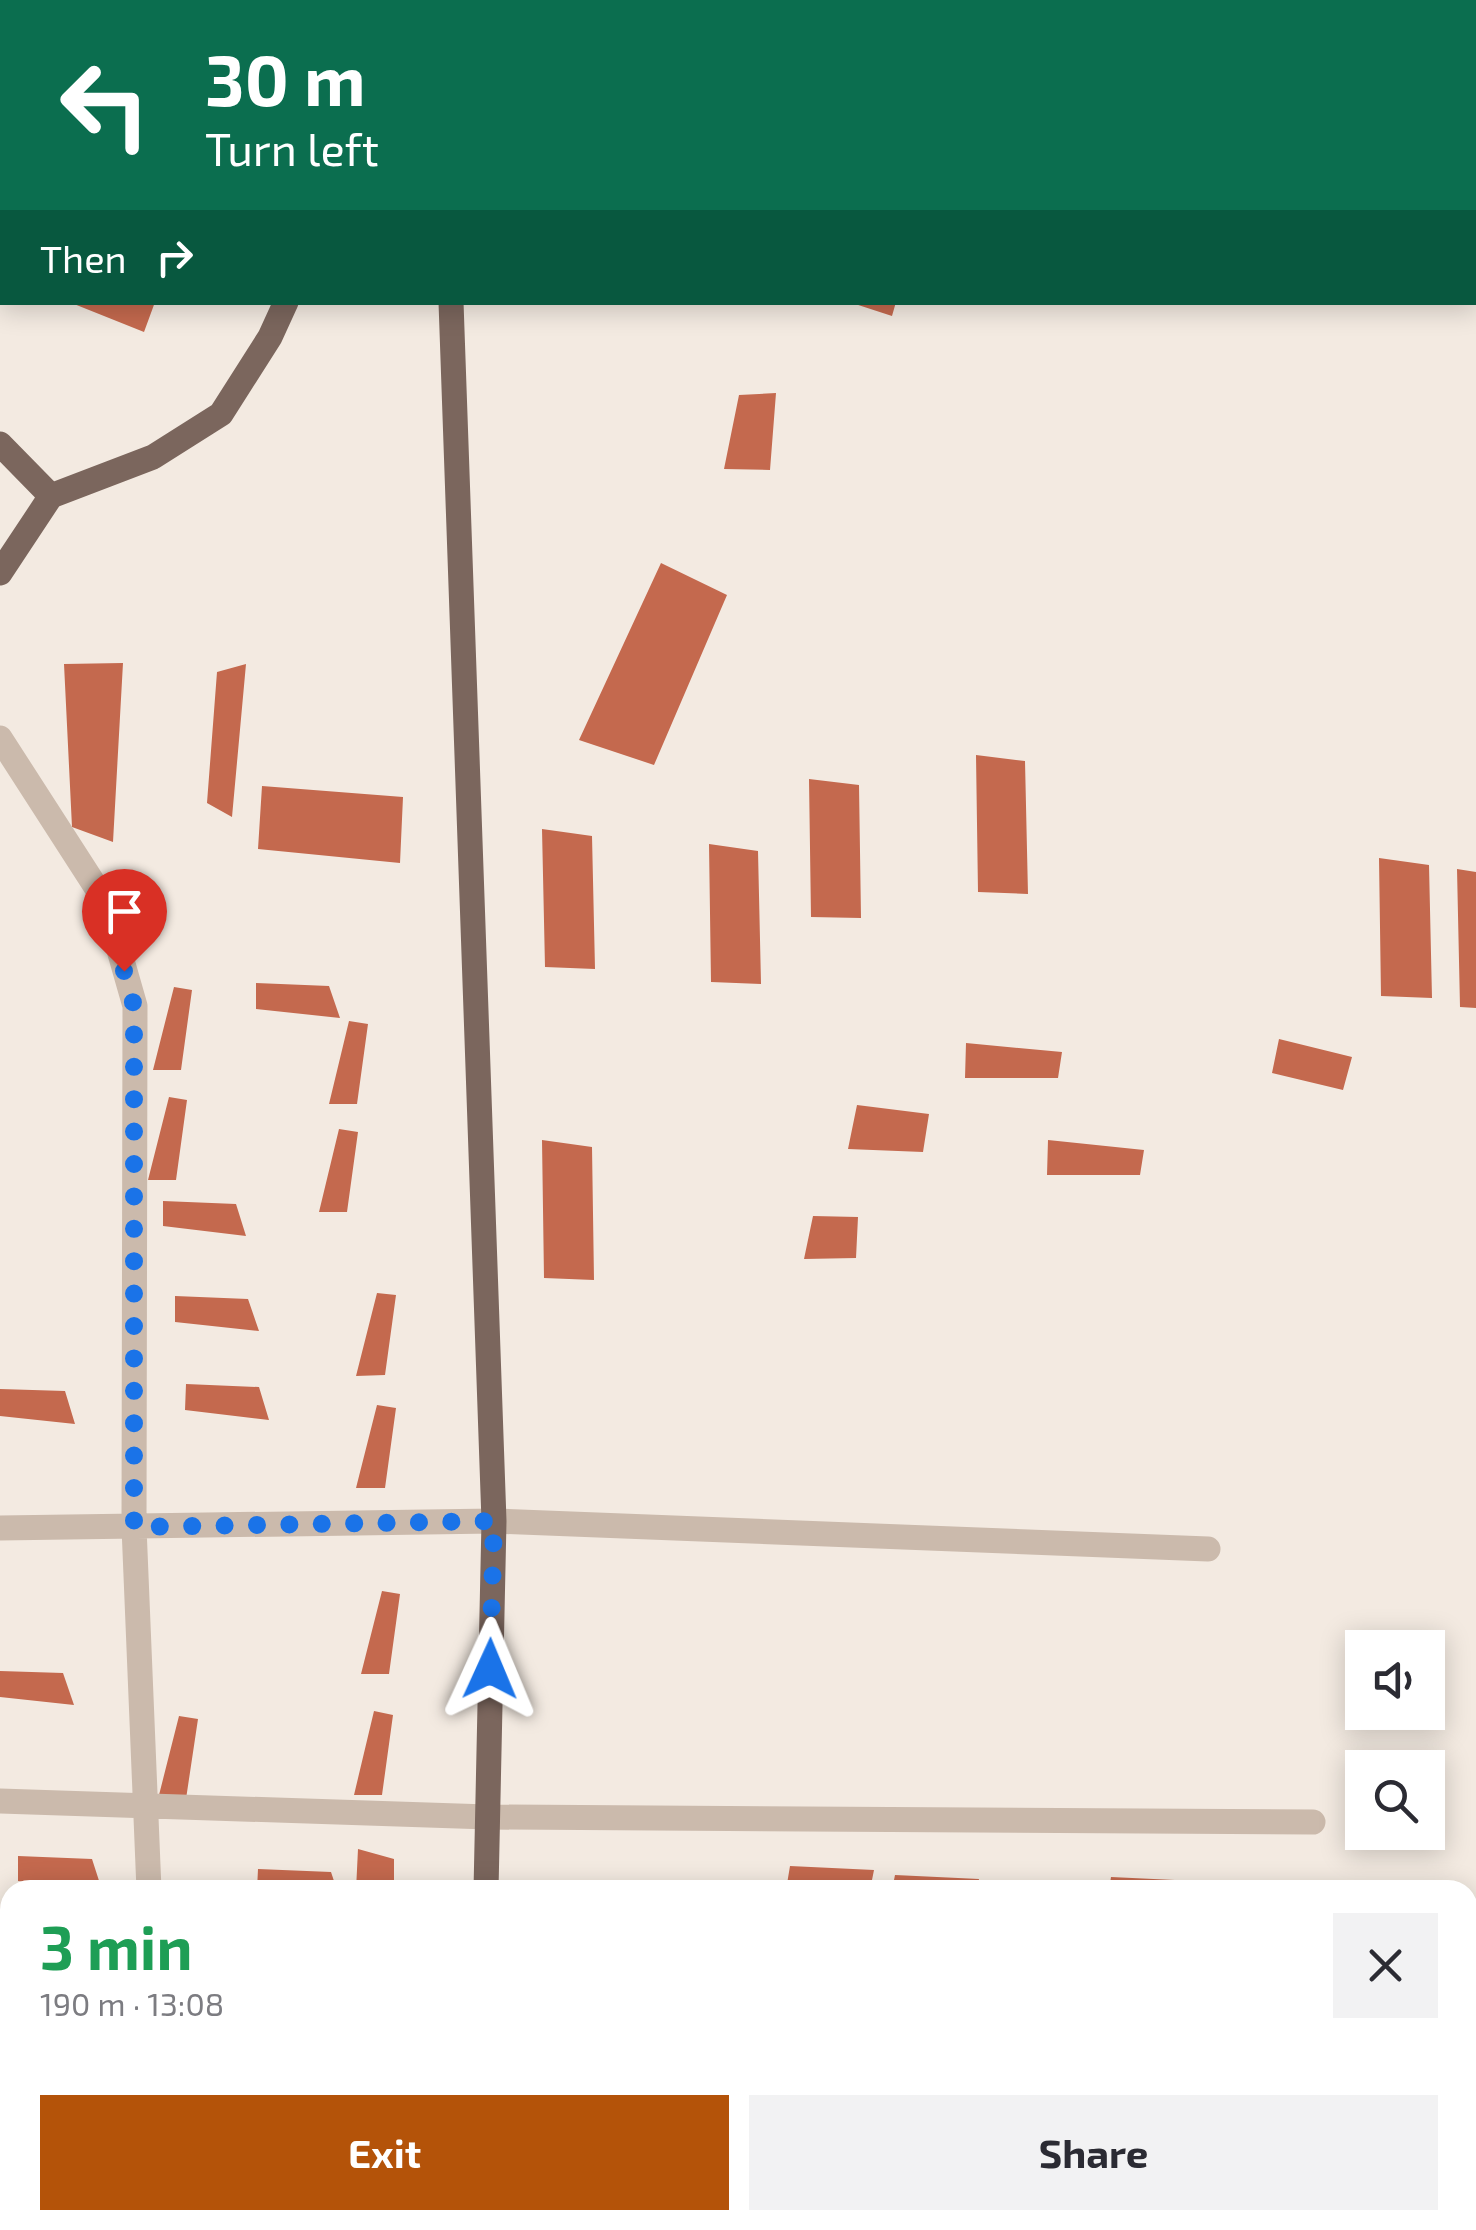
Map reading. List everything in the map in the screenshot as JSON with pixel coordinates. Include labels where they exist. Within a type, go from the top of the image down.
[{"type":"main road","points":[[0,573],[50,496],[153,457],[221,414],[270,337],[285,305]]},
{"type":"main road","points":[[451,305],[494,1521],[486,1880]]},
{"type":"main road","points":[[0,444],[50,496]]},
{"type":"street","points":[[0,738],[104,901],[134,1006],[134,1527],[148,1880]]},
{"type":"street","points":[[0,1528],[494,1521],[1208,1549]]},
{"type":"street","points":[[0,1802],[488,1817],[1313,1822]]},
{"type":"building","points":[[76,305],[154,305],[144,332]]},
{"type":"building","points":[[858,305],[895,305],[892,316]]},
{"type":"building","points":[[776,393],[770,470],[724,469],[739,395]]},
{"type":"building","points":[[661,563],[727,595],[654,765],[579,740]]},
{"type":"building","points":[[123,663],[113,842],[72,827],[64,664]]},
{"type":"building","points":[[246,664],[232,817],[207,803],[217,672]]},
{"type":"building","points":[[976,755],[1025,761],[1028,894],[978,892]]},
{"type":"building","points":[[809,779],[859,785],[861,918],[811,917]]},
{"type":"building","points":[[262,786],[403,797],[400,863],[258,849]]},
{"type":"building","points":[[542,829],[592,836],[595,969],[545,967]]},
{"type":"building","points":[[709,844],[758,851],[761,984],[711,982]]},
{"type":"building","points":[[1379,858],[1429,865],[1432,998],[1381,996]]},
{"type":"building","points":[[1457,869],[1476,872],[1476,1008],[1460,1007]]},
{"type":"building","points":[[256,983],[329,986],[340,1018],[256,1009]]},
{"type":"building","points":[[174,987],[192,990],[181,1070],[153,1070]]},
{"type":"building","points":[[349,1021],[368,1024],[357,1104],[329,1104]]},
{"type":"building","points":[[1279,1039],[1352,1057],[1343,1090],[1272,1073]]},
{"type":"building","points":[[966,1043],[1062,1052],[1058,1078],[965,1078]]},
{"type":"building","points":[[169,1097],[187,1100],[176,1180],[148,1180]]},
{"type":"building","points":[[857,1105],[929,1114],[923,1152],[848,1149]]},
{"type":"building","points":[[339,1129],[358,1132],[347,1212],[319,1212]]},
{"type":"building","points":[[542,1140],[592,1147],[594,1280],[544,1278]]},
{"type":"building","points":[[1048,1140],[1144,1150],[1140,1175],[1047,1175]]},
{"type":"building","points":[[163,1201],[236,1204],[246,1236],[163,1226]]},
{"type":"building","points":[[813,1216],[858,1217],[856,1258],[804,1259]]},
{"type":"building","points":[[377,1293],[396,1295],[385,1375],[356,1376]]},
{"type":"building","points":[[175,1296],[248,1299],[259,1331],[175,1322]]},
{"type":"building","points":[[186,1384],[259,1387],[269,1420],[185,1410]]},
{"type":"building","points":[[0,1389],[65,1391],[75,1424],[0,1416]]},
{"type":"building","points":[[377,1405],[396,1408],[385,1488],[356,1488]]},
{"type":"building","points":[[382,1591],[400,1594],[389,1674],[361,1674]]},
{"type":"building","points":[[0,1671],[63,1673],[74,1705],[0,1697]]},
{"type":"building","points":[[374,1711],[393,1715],[382,1795],[354,1795]]},
{"type":"building","points":[[179,1716],[198,1719],[186,1799],[158,1799]]},
{"type":"building","points":[[358,1849],[394,1859],[394,1880],[356,1880]]},
{"type":"building","points":[[18,1856],[92,1859],[99,1880],[18,1880]]},
{"type":"building","points":[[790,1866],[874,1870],[872,1880],[788,1880]]},
{"type":"building","points":[[258,1869],[331,1872],[334,1880],[257,1880]]},
{"type":"building","points":[[895,1875],[979,1879],[979,1880],[894,1880]]},
{"type":"building","points":[[1111,1877],[1175,1880],[1111,1880]]},
{"type":"route","points":[[124,971],[134,1006],[134,1527],[494,1521],[490,1669]]}]
